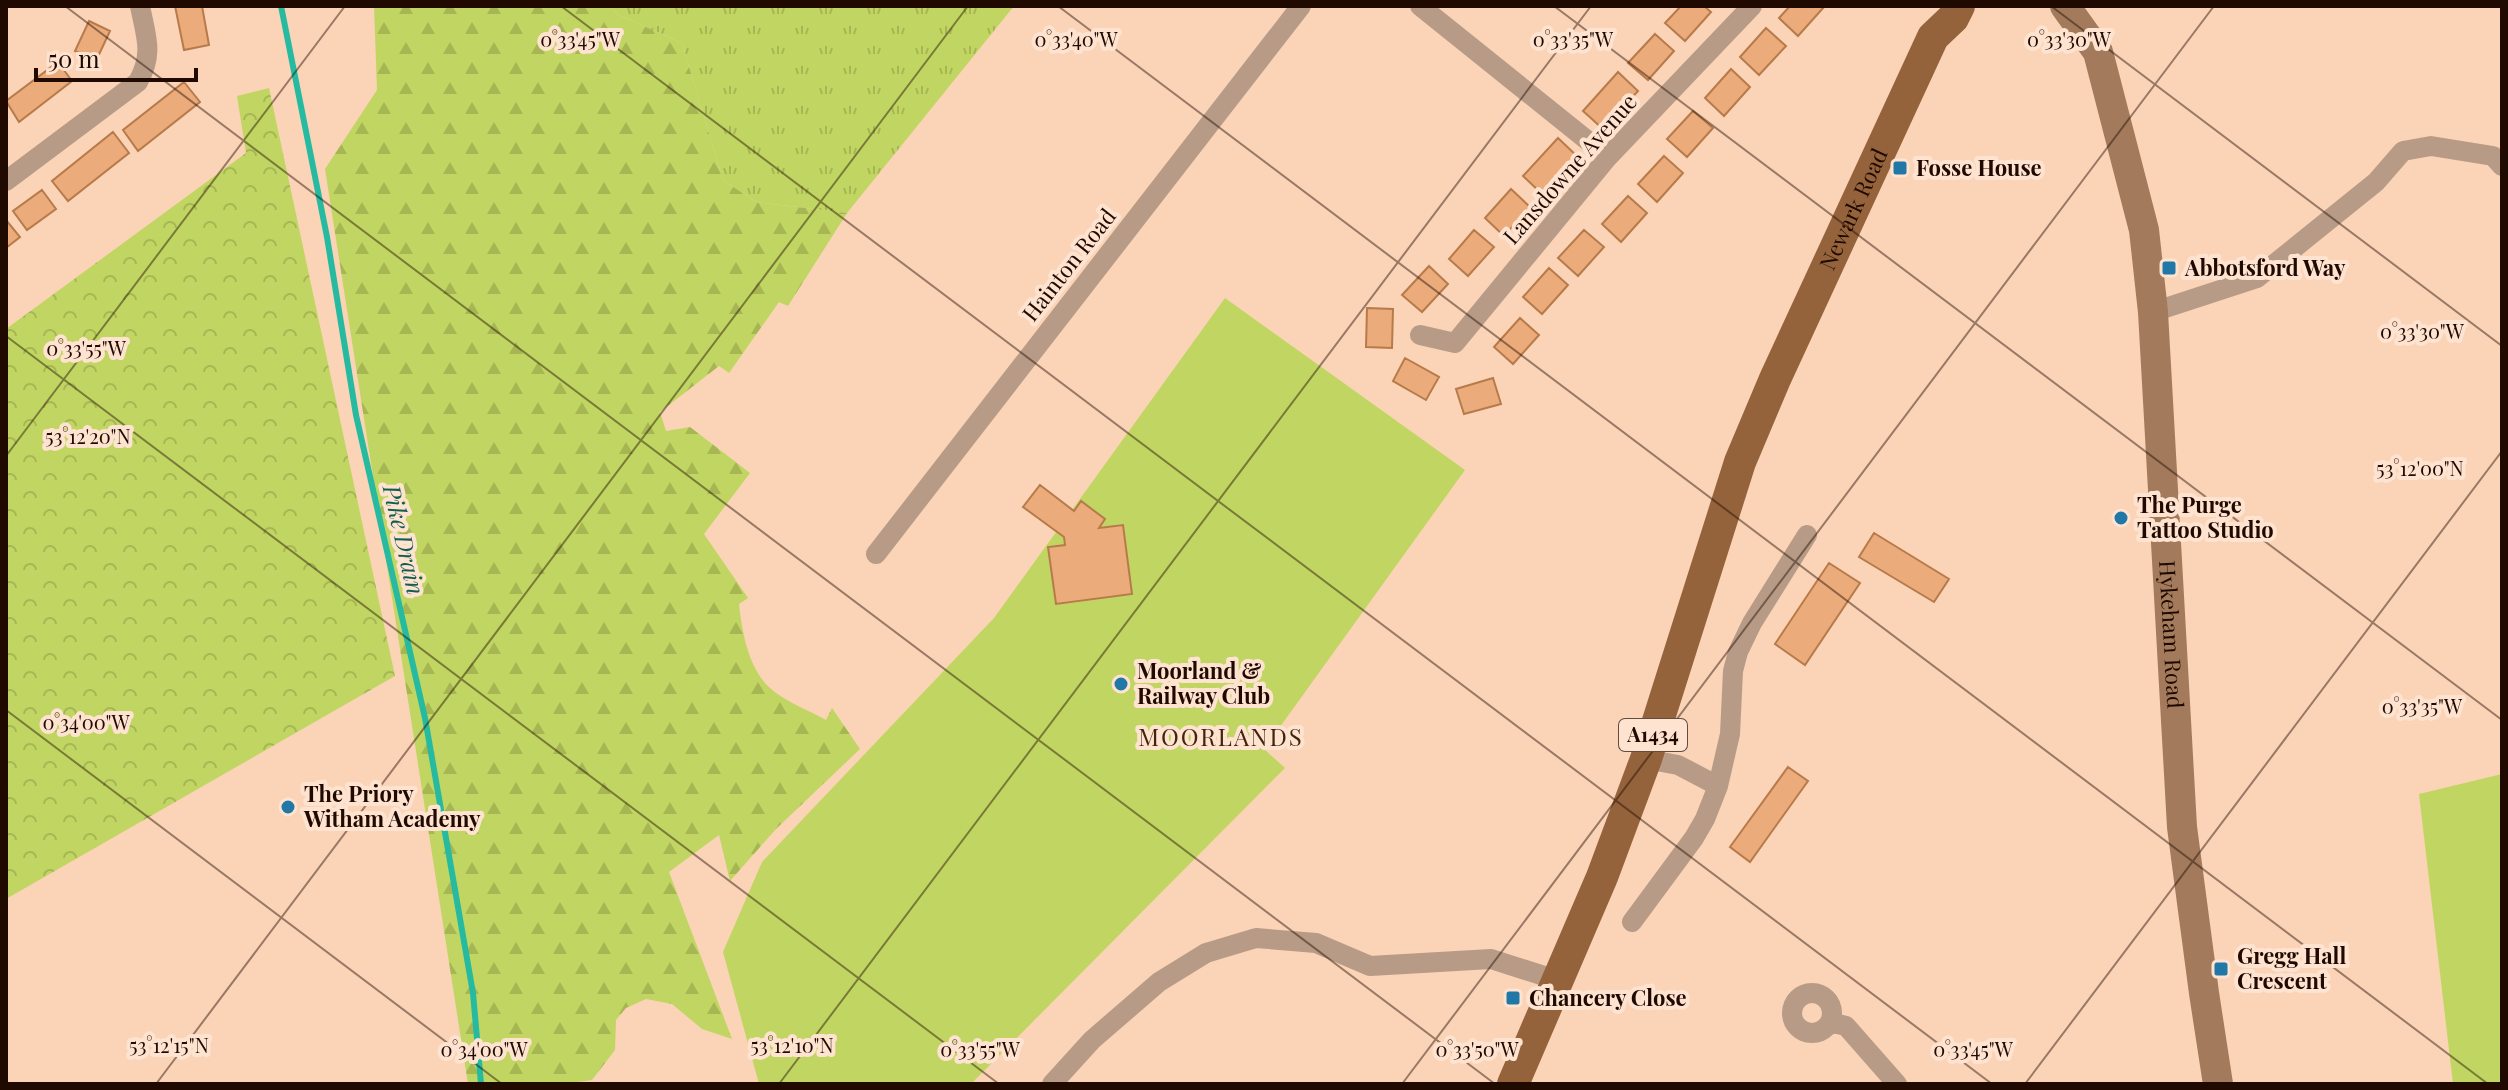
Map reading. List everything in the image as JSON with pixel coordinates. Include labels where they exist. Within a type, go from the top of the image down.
[{"type":"main road","name":"Newark Road","points":[[1646,759],[1740,462],[1935,22],[1953,18],[1959,6]]},
{"type":"main road","name":"A1434","points":[[1513,1084],[1602,877],[1646,759]]},
{"type":"street","points":[[6,181],[138,82],[147,66],[149,51],[140,6]]},
{"type":"street","name":"Hainton Road","points":[[876,554],[1301,6]]},
{"type":"street","points":[[1420,6],[1608,157]]},
{"type":"street","name":"Lansdowne Avenue","points":[[1420,335],[1455,343],[1608,157],[1752,6]]},
{"type":"street","name":"Hykeham Road","points":[[2065,6],[2098,52],[2144,230],[2153,312],[2182,827],[2218,1084]]},
{"type":"street","points":[[2153,312],[2257,278],[2376,182],[2403,151],[2431,146],[2493,156],[2502,166]]},
{"type":"street","points":[[1632,922],[1705,819],[1726,759],[1733,671],[1738,652],[1752,623],[1807,535]]},
{"type":"street","points":[[1646,759],[1678,765],[1718,786]]},
{"type":"street","points":[[1052,1084],[1092,1040],[1159,982],[1206,953],[1256,938],[1316,943],[1370,966],[1491,959],[1557,980]]},
{"type":"street","points":[[1830,1022],[1846,1026],[1897,1084]]},
{"type":"green space","points":[[374,6],[610,6],[617,14],[682,43],[723,180],[756,202],[847,213],[788,306],[779,302],[729,373],[719,366],[660,412],[666,431],[690,427],[750,473],[704,534],[748,598],[739,604],[744,637],[756,670],[776,693],[826,720],[832,708],[860,749],[776,829],[730,881],[719,835],[669,872],[732,1039],[702,1029],[672,1004],[646,999],[626,1008],[616,1020],[615,1050],[592,1080],[564,1084],[468,1084],[325,169],[377,90]]},
{"type":"green space","points":[[610,6],[1014,6],[847,213],[756,202],[723,180],[682,43],[617,14]]},
{"type":"green space","points":[[269,88],[395,676],[6,899],[6,329],[246,153],[237,96]]},
{"type":"green space","name":"Moorland & Railway Club","points":[[1225,298],[1465,470],[1264,749],[1285,768],[971,1084],[759,1084],[723,952],[762,862],[994,618]]},
{"type":"green space","points":[[2502,774],[2502,1084],[2453,1084],[2419,794]]},
{"type":"building","points":[[175,6],[202,6],[209,45],[184,50]]},
{"type":"building","points":[[1681,6],[1704,6],[1711,12],[1685,41],[1665,23]]},
{"type":"building","points":[[1790,6],[1824,7],[1798,36],[1779,18]]},
{"type":"building","points":[[89,21],[110,31],[96,61],[75,51]]},
{"type":"building","points":[[1766,28],[1786,46],[1759,75],[1740,57]]},
{"type":"building","points":[[1655,34],[1674,51],[1648,80],[1628,63]]},
{"type":"building","points":[[58,62],[72,81],[19,122],[6,101]]},
{"type":"building","points":[[1731,69],[1750,87],[1724,116],[1705,98]]},
{"type":"building","points":[[1618,72],[1638,91],[1603,129],[1583,111]]},
{"type":"building","points":[[184,82],[200,102],[138,151],[123,130]]},
{"type":"building","points":[[1693,111],[1713,128],[1687,157],[1667,139]]},
{"type":"building","points":[[113,132],[129,153],[68,201],[52,181]]},
{"type":"building","points":[[1558,138],[1578,157],[1543,195],[1523,176]]},
{"type":"building","points":[[1664,156],[1683,173],[1657,202],[1638,184]]},
{"type":"building","points":[[1511,189],[1530,207],[1504,236],[1485,218]]},
{"type":"building","points":[[42,190],[56,209],[27,230],[13,211]]},
{"type":"building","points":[[1628,196],[1647,213],[1621,242],[1602,224]]},
{"type":"building","points":[[6,220],[20,237],[6,248]]},
{"type":"building","points":[[1474,230],[1494,247],[1468,276],[1449,259]]},
{"type":"building","points":[[1584,230],[1604,247],[1578,276],[1558,258]]},
{"type":"building","points":[[1429,266],[1448,284],[1422,312],[1402,295]]},
{"type":"building","points":[[1549,268],[1568,285],[1542,314],[1523,297]]},
{"type":"building","points":[[1367,308],[1393,309],[1392,348],[1366,347]]},
{"type":"building","points":[[1520,318],[1539,335],[1513,364],[1494,347]]},
{"type":"building","points":[[1405,358],[1439,377],[1426,400],[1393,381]]},
{"type":"building","points":[[1493,378],[1501,404],[1464,414],[1456,389]]},
{"type":"building","points":[[1040,485],[1074,511],[1081,501],[1105,519],[1099,528],[1123,525],[1132,594],[1056,604],[1048,547],[1065,545],[1064,537],[1023,507]]},
{"type":"building","points":[[1874,533],[1949,579],[1934,602],[1859,557]]},
{"type":"building","points":[[1829,563],[1860,583],[1805,665],[1775,644]]},
{"type":"building","points":[[1788,767],[1808,781],[1750,862],[1730,847]]},
{"type":"waterway","name":"Pike Drain","points":[[281,6],[327,237],[356,415],[425,718],[473,993],[481,1084]]},
{"type":"place","name":"Fosse House","points":[[1900,168]]},
{"type":"place","name":"Abbotsford Way","points":[[2169,268]]},
{"type":"place","name":"The Purge Tattoo Studio","points":[[2121,518]]},
{"type":"place","name":"Moorland & Railway Club","points":[[1121,684]]},
{"type":"place","name":"The Priory Witham Academy","points":[[288,807]]},
{"type":"place","name":"Gregg Hall Crescent","points":[[2221,969]]},
{"type":"place","name":"Chancery Close","points":[[1513,998]]},
{"type":"district","name":"MOORLANDS","points":[[1221,738]]}]
